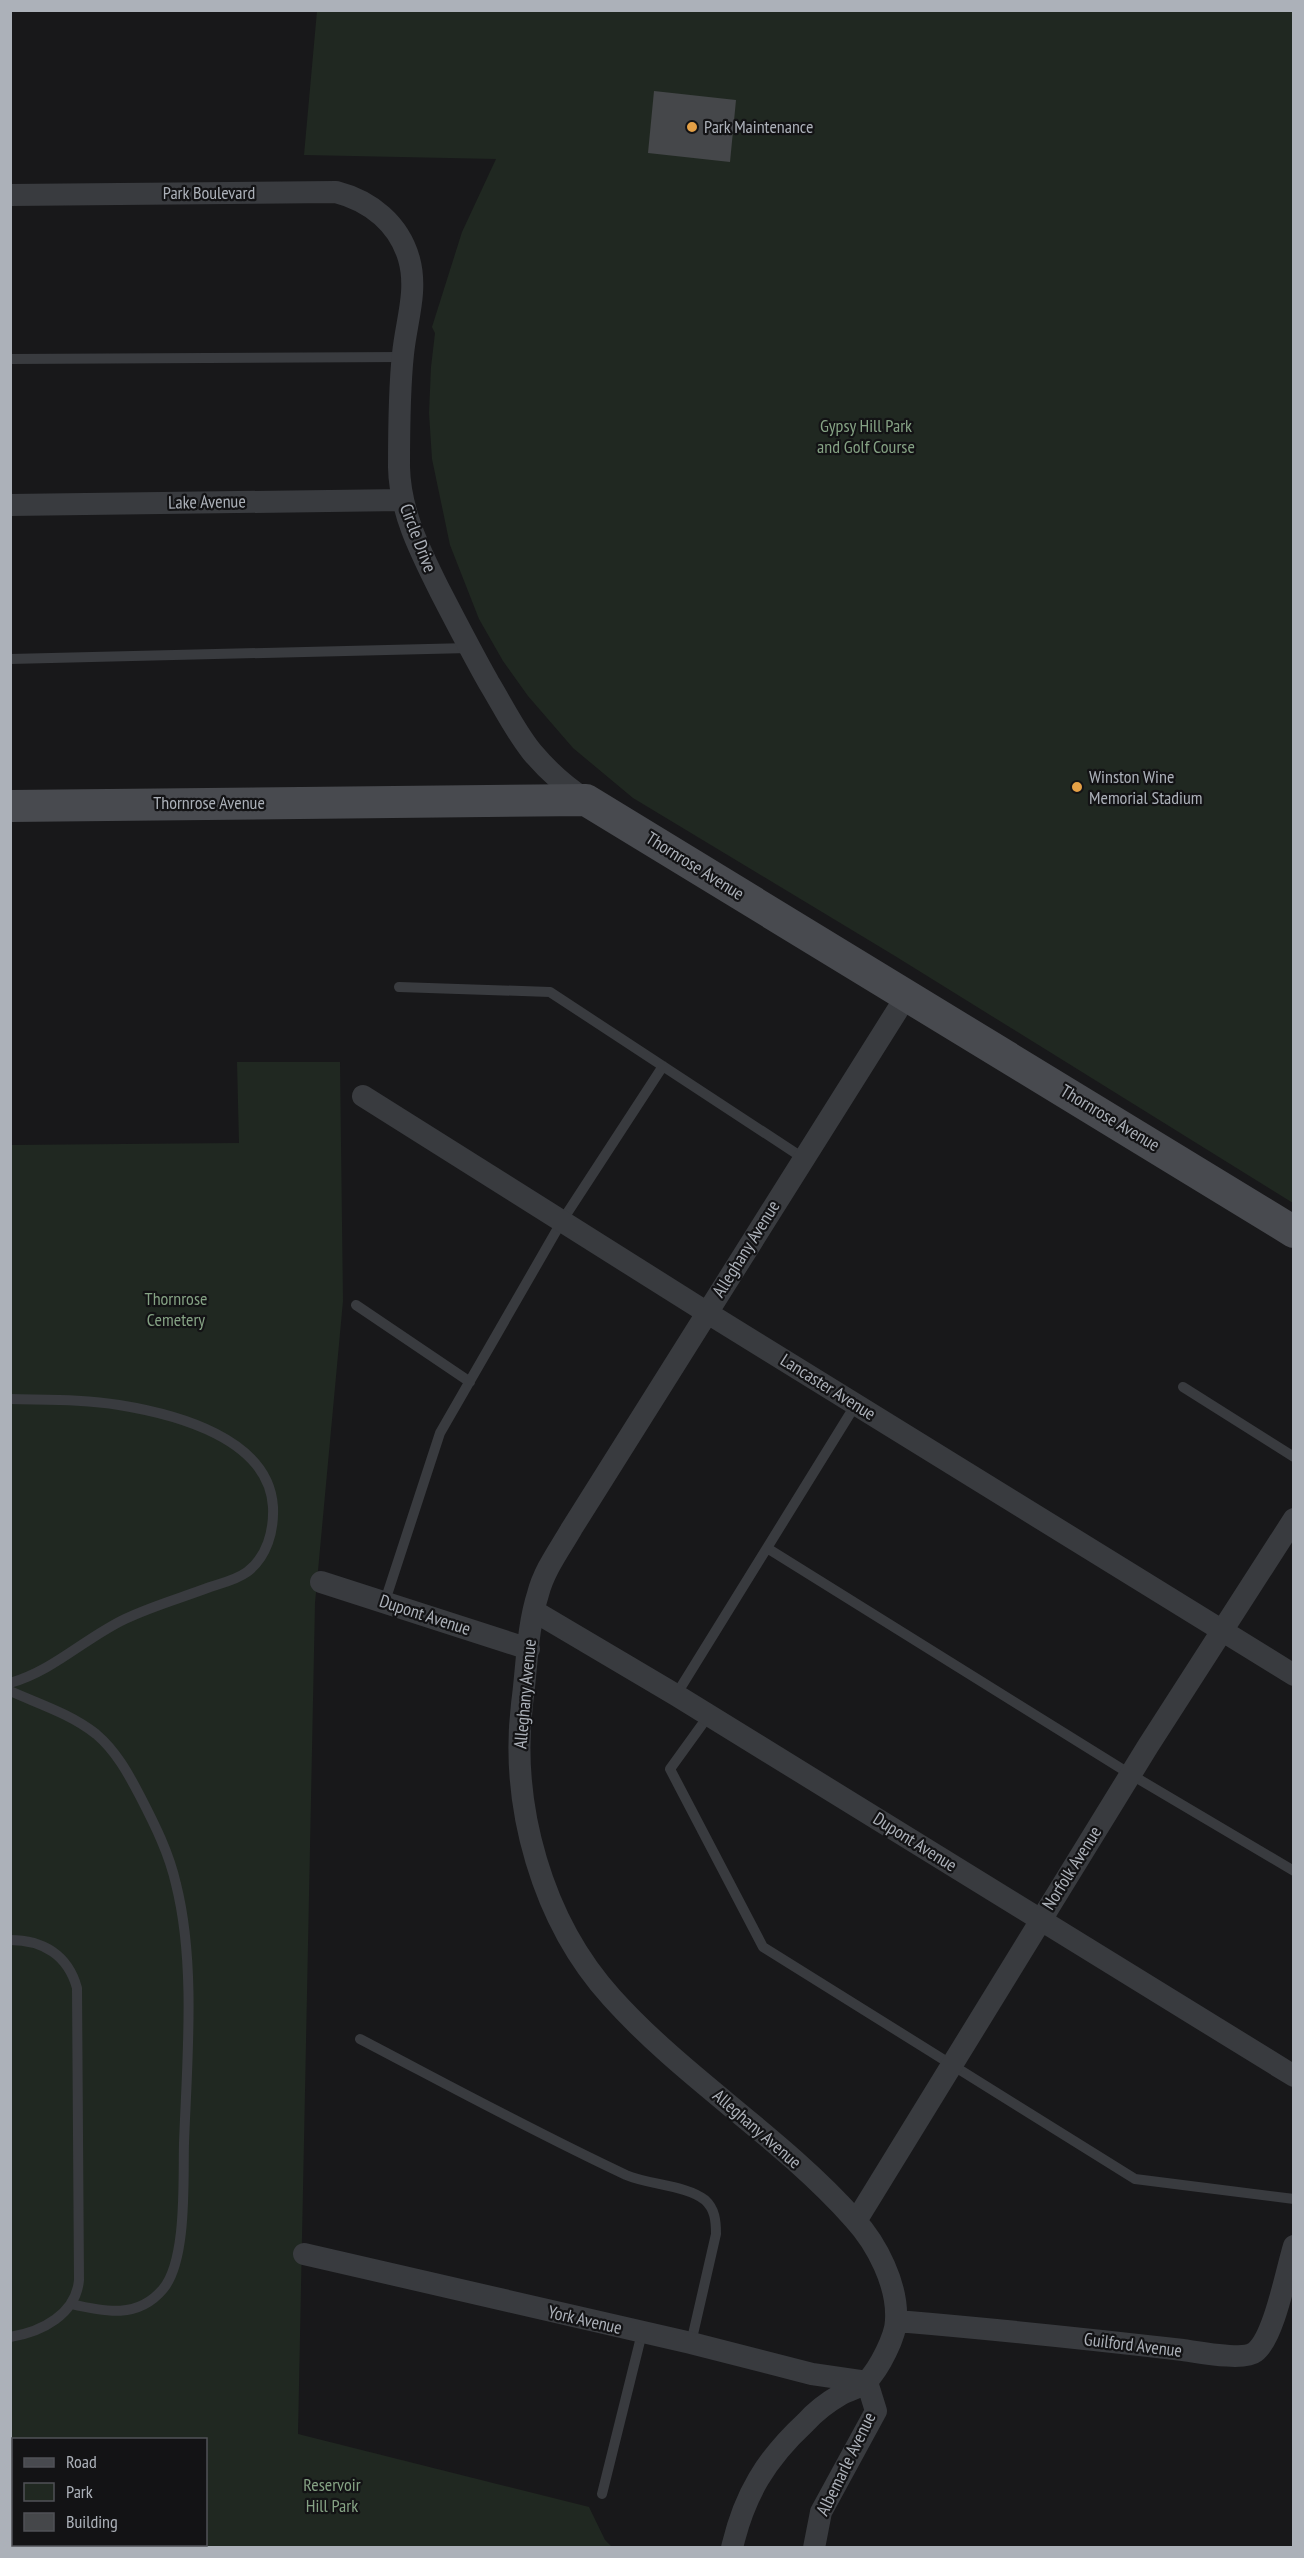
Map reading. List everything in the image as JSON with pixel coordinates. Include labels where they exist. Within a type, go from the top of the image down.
[{"type":"street","name":"Park Boulevard","points":[[10,195],[336,192],[369,205],[395,230]]},
{"type":"street","name":"Circle Drive","points":[[395,230],[406,251],[412,276],[412,295],[402,357],[399,469],[403,500],[419,548],[469,648],[533,752],[556,777],[586,800]]},
{"type":"street","name":"Lake Avenue","points":[[10,505],[403,500]]},
{"type":"street","name":"Thornrose Avenue","points":[[10,806],[586,800],[907,994],[1293,1232]]},
{"type":"street","name":"Alleghany Avenue","points":[[867,2382],[886,2353],[897,2321],[894,2297],[887,2272],[856,2221],[810,2176],[670,2055],[612,1998],[569,1936],[536,1859],[522,1795],[520,1722],[534,1611],[543,1580],[572,1528],[706,1312],[907,994]]},
{"type":"street","name":"Lancaster Avenue","points":[[363,1096],[706,1312],[1223,1629],[1293,1675]]},
{"type":"street","name":"Norfolk Avenue","points":[[856,2221],[1130,1774],[1293,1519]]},
{"type":"street","name":"Dupont Avenue","points":[[321,1582],[529,1649]]},
{"type":"street","name":"Dupont Avenue","points":[[534,1611],[709,1715],[1293,2076]]},
{"type":"street","name":"Guilford Avenue","points":[[897,2321],[1250,2356],[1259,2349],[1269,2333],[1293,2246]]},
{"type":"street","name":"York Avenue","points":[[304,2254],[691,2343],[812,2374],[867,2382]]},
{"type":"street","points":[[732,2547],[745,2501],[780,2449],[807,2421],[838,2396],[867,2382]]},
{"type":"street","name":"Albemarle Avenue","points":[[814,2547],[821,2512],[876,2411],[867,2382]]},
{"type":"lane","points":[[10,359],[402,357]]},
{"type":"lane","points":[[10,659],[469,648]]},
{"type":"lane","points":[[399,987],[550,992],[803,1158]]},
{"type":"lane","points":[[385,1601],[440,1433],[562,1221],[663,1066]]},
{"type":"lane","points":[[356,1305],[470,1382]]},
{"type":"lane","points":[[1183,1387],[1293,1457]]},
{"type":"lane","points":[[10,1399],[119,1404],[184,1422],[220,1435],[242,1448],[261,1471],[271,1494],[273,1516],[270,1537],[264,1551],[248,1571],[231,1580],[128,1618],[97,1634],[41,1672],[10,1683]]},
{"type":"lane","points":[[676,1695],[856,1404]]},
{"type":"lane","points":[[767,1548],[1130,1774],[1293,1871]]},
{"type":"lane","points":[[10,1691],[77,1721],[104,1741],[122,1762],[155,1824],[165,1850],[177,1885],[186,1938],[186,2099],[182,2215],[176,2267],[161,2292],[136,2309],[107,2312],[71,2304]]},
{"type":"lane","points":[[709,1715],[670,1769],[763,1947],[1135,2179],[1293,2199]]},
{"type":"lane","points":[[10,1940],[28,1940],[52,1950],[69,1968],[77,1988],[79,2280],[76,2296],[62,2315],[42,2328],[10,2337]]},
{"type":"lane","points":[[360,2039],[630,2177],[692,2194],[704,2200],[717,2220],[716,2234],[691,2343]]},
{"type":"lane","points":[[602,2494],[642,2333]]},
{"type":"green space","name":"Gypsy Hill Park and Golf Course","points":[[317,11],[1293,11],[1293,1203],[895,956],[633,798],[573,748],[528,696],[503,661],[479,619],[450,545],[432,459],[429,413],[435,333],[432,327],[462,232],[496,159],[304,155]]},
{"type":"green space","name":"Thornrose Cemetery","points":[[237,1062],[340,1062],[343,1301],[315,1603],[298,2434],[589,2507],[605,2540],[612,2547],[11,2548],[11,1145],[239,1143]]},
{"type":"building","name":"Park Maintenance","points":[[654,91],[736,100],[730,162],[648,153]]},
{"type":"place","name":"Park Maintenance","points":[[692,127]]},
{"type":"place","name":"Winston Wine Memorial Stadium","points":[[1077,787]]},
{"type":"park label","name":"Reservoir Hill Park","points":[[332,2495]]}]
